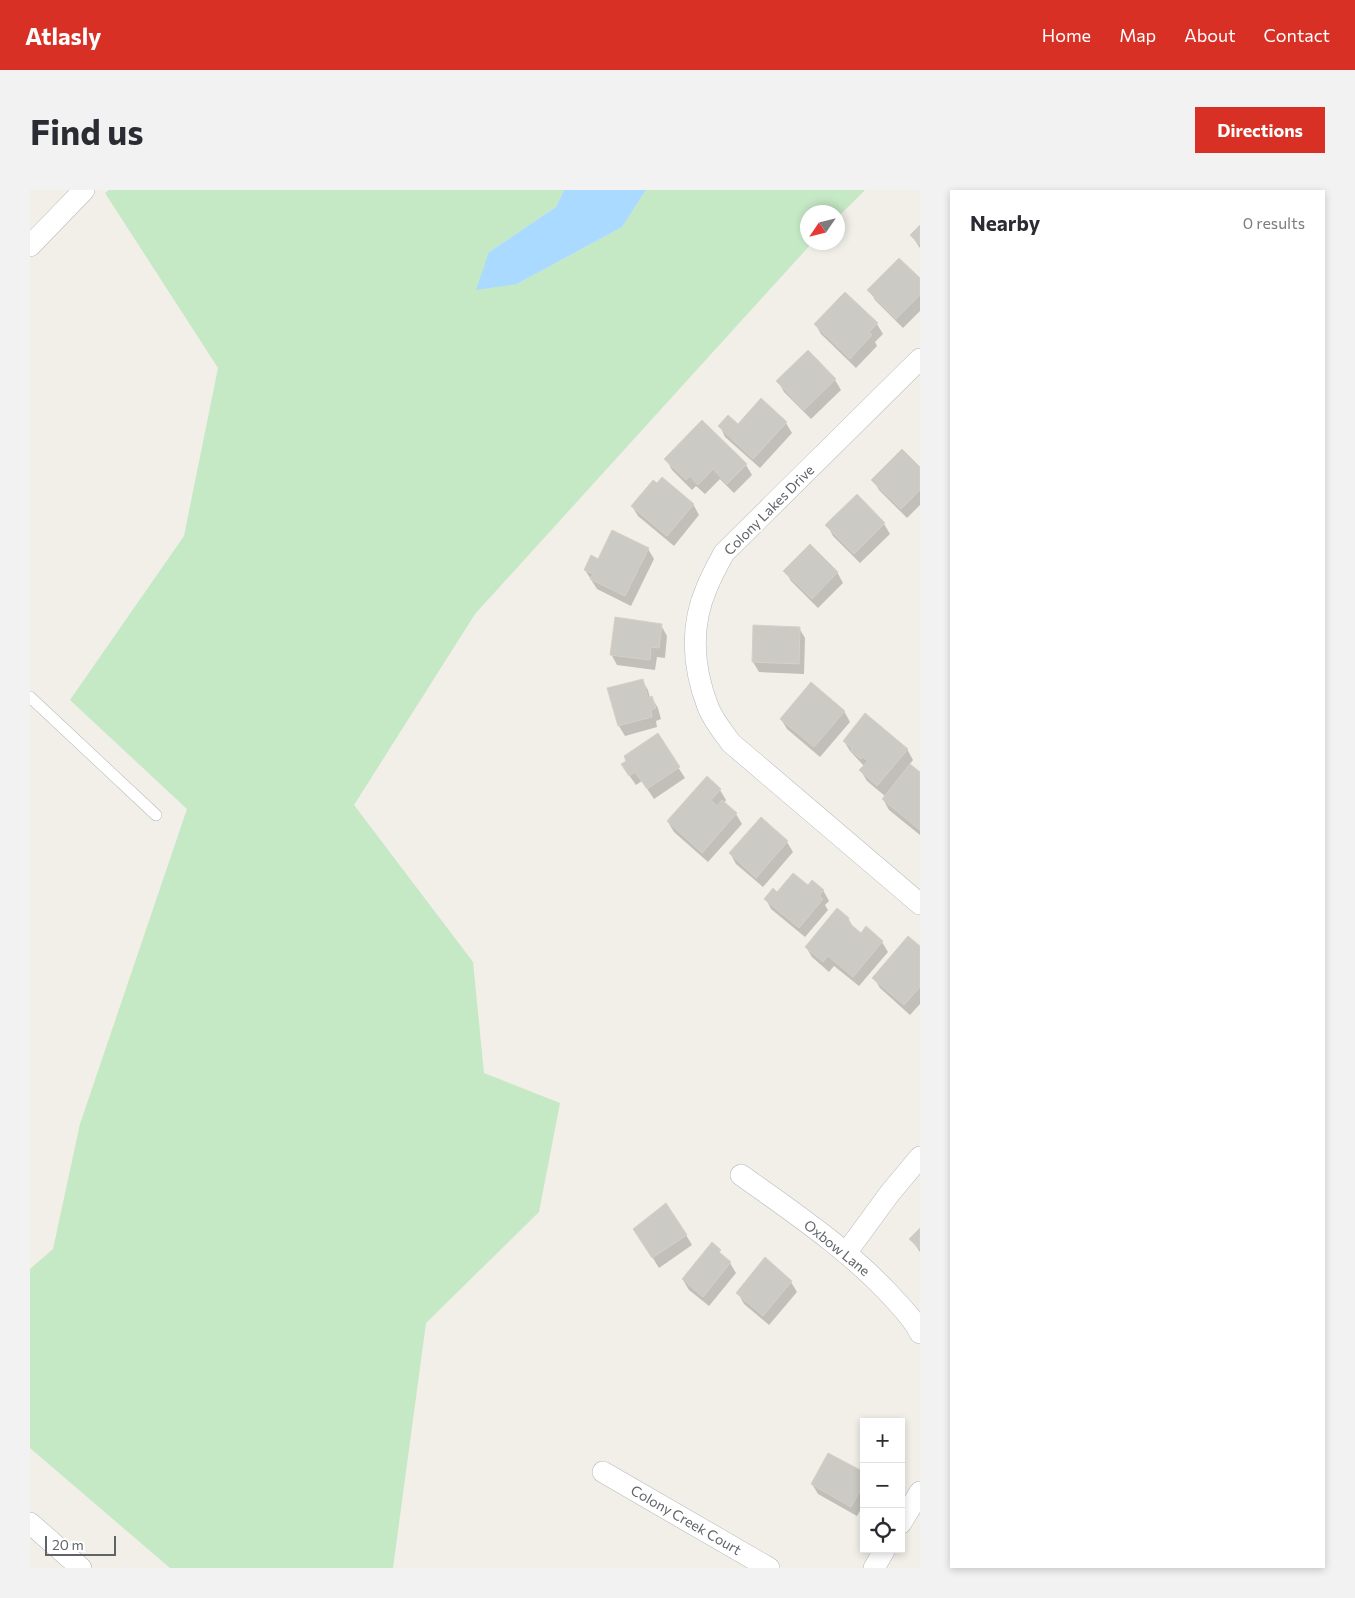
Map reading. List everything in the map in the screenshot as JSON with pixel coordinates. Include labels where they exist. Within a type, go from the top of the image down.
[{"type":"street","points":[[30,246],[84,190]]},
{"type":"street","name":"Colony Lakes Drive","points":[[918,898],[731,743],[708,708],[699,677],[694,645],[696,627],[706,588],[724,553],[920,359]]},
{"type":"street","points":[[846,1252],[890,1193],[920,1157]]},
{"type":"street","name":"Oxbow Lane","points":[[741,1175],[846,1252],[884,1287],[915,1322],[920,1334]]},
{"type":"street","name":"Colony Creek Court","points":[[603,1472],[768,1568]]},
{"type":"street","points":[[905,1516],[920,1492]]},
{"type":"street","points":[[30,1522],[81,1568]]},
{"type":"street","points":[[874,1568],[883,1553]]},
{"type":"lane","points":[[30,697],[156,814]]},
{"type":"green space","points":[[109,190],[564,190],[556,207],[489,252],[517,284],[622,227],[646,190],[865,190],[845,210],[845,205],[800,205],[800,250],[806,250],[475,614],[354,805],[473,962],[484,1073],[560,1103],[539,1212],[426,1323],[393,1568],[170,1568],[30,1448],[30,1269],[53,1249],[80,1124],[187,809],[70,700],[184,536],[218,368],[105,193]]},
{"type":"water","points":[[564,190],[646,190],[622,227],[517,284],[476,290],[489,252],[556,207]]},
{"type":"building","points":[[920,225],[920,245],[910,235]]},
{"type":"building","points":[[899,258],[920,278],[920,295],[896,319],[867,290]]},
{"type":"building","points":[[845,292],[878,323],[869,332],[872,335],[850,359],[814,324]]},
{"type":"building","points":[[808,350],[836,379],[804,410],[776,381]]},
{"type":"building","points":[[761,398],[787,422],[753,459],[718,426],[728,415],[738,424]]},
{"type":"building","points":[[702,420],[747,464],[727,484],[713,469],[698,485],[690,476],[686,480],[664,459]]},
{"type":"building","points":[[902,449],[920,467],[920,490],[901,509],[871,480]]},
{"type":"building","points":[[662,477],[694,504],[667,536],[631,506],[653,480],[657,483]]},
{"type":"building","points":[[857,494],[885,523],[854,554],[825,525]]},
{"type":"building","points":[[612,530],[649,548],[625,596],[590,579],[593,574],[584,570],[591,555],[598,559]]},
{"type":"building","points":[[810,544],[838,572],[812,599],[783,571]]},
{"type":"building","points":[[615,617],[662,624],[659,648],[651,647],[650,660],[610,655]]},
{"type":"building","points":[[753,625],[800,627],[799,664],[752,662]]},
{"type":"building","points":[[643,679],[648,698],[652,696],[656,708],[651,710],[652,717],[618,726],[607,688]]},
{"type":"building","points":[[811,682],[845,711],[814,747],[780,719]]},
{"type":"building","points":[[865,713],[908,749],[877,786],[859,770],[868,761],[863,757],[861,759],[851,751],[852,748],[843,741]]},
{"type":"building","points":[[658,733],[680,767],[647,789],[635,772],[629,776],[621,764],[626,761],[624,756]]},
{"type":"building","points":[[910,764],[920,772],[920,830],[882,799]]},
{"type":"building","points":[[707,776],[721,789],[711,800],[717,806],[722,800],[737,813],[702,853],[667,821]]},
{"type":"building","points":[[761,817],[788,841],[756,878],[729,853]]},
{"type":"building","points":[[793,873],[808,885],[812,880],[824,890],[819,896],[823,899],[799,928],[764,899],[773,888],[777,892]]},
{"type":"building","points":[[837,908],[849,918],[848,922],[861,933],[866,926],[883,941],[853,977],[828,956],[823,962],[805,947]]},
{"type":"building","points":[[908,936],[920,946],[920,987],[904,1005],[872,978]]},
{"type":"building","points":[[666,1203],[687,1235],[652,1258],[633,1229]]},
{"type":"building","points":[[920,1228],[920,1249],[909,1239]]},
{"type":"building","points":[[712,1242],[721,1250],[719,1252],[731,1262],[703,1297],[682,1279]]},
{"type":"building","points":[[765,1257],[792,1281],[763,1316],[736,1293]]},
{"type":"building","points":[[828,1453],[860,1470],[860,1491],[851,1507],[811,1484]]}]
